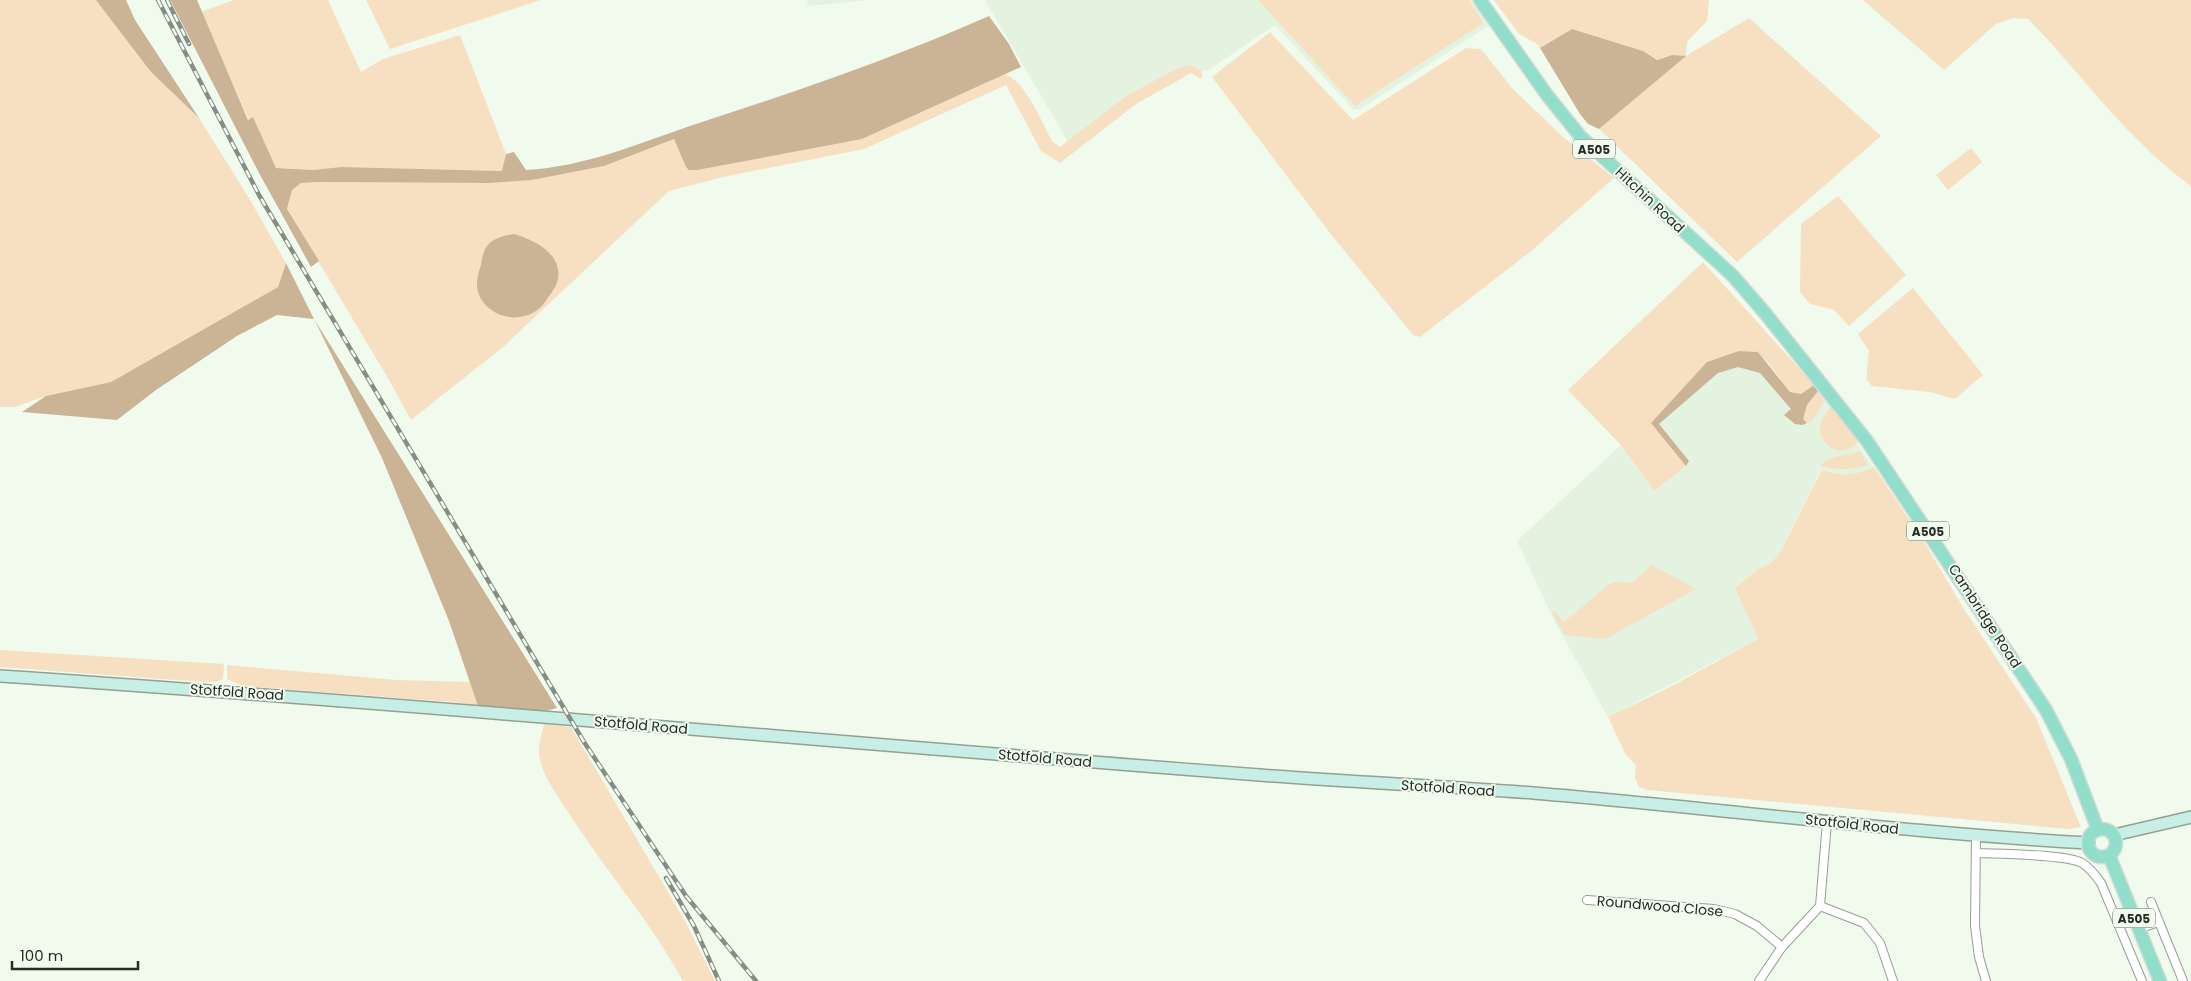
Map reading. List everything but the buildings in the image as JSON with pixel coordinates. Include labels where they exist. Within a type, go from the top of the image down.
[{"type":"main road","name":"Hitchin Road","points":[[1480,0],[1547,95],[1580,136],[1733,276]]},
{"type":"main road","name":"Cambridge Road","points":[[1733,276],[1765,313],[1867,441],[1989,622],[2046,710],[2071,759],[2098,830]]},
{"type":"main road","points":[[2106,829],[2114,835],[2116,845],[2109,855],[2101,857],[2093,854],[2089,842],[2090,837],[2098,830],[2106,829]]},
{"type":"main road","name":"A505","points":[[2109,855],[2160,981]]},
{"type":"street","name":"Stotfold Road","points":[[0,676],[284,695],[1264,776],[1533,793],[1976,836],[2089,842]]},
{"type":"street","points":[[2114,835],[2191,817]]},
{"type":"street","points":[[1759,981],[1782,948],[1820,906],[1827,822]]},
{"type":"street","points":[[1976,836],[1975,926],[1978,957],[1986,981]]},
{"type":"street","points":[[1977,852],[2060,858],[2081,863],[2095,874],[2101,883],[2142,981]]},
{"type":"street","name":"Roundwood Close","points":[[1587,900],[1714,909],[1735,914],[1757,926],[1782,948]]},
{"type":"street","points":[[2151,902],[2182,981]]},
{"type":"street","points":[[1820,906],[1864,923],[1880,943],[1893,981]]},
{"type":"street","points":[[2139,929],[2158,922]]},
{"type":"shaded area","points":[[0,0],[98,0],[151,72],[199,118],[249,198],[286,263],[278,287],[111,382],[46,396],[15,407],[0,407]]},
{"type":"shaded area","points":[[96,0],[126,0],[135,20],[199,118],[151,72]]},
{"type":"shaded area","points":[[170,0],[197,0],[248,120],[253,117],[276,168],[313,170],[341,167],[502,171],[506,154],[514,152],[526,170],[589,160],[878,61],[989,16],[1009,44],[1021,67],[862,139],[697,170],[689,170],[686,167],[674,139],[604,166],[532,180],[491,183],[301,183],[292,190],[287,209],[319,261],[311,267],[259,173]]},
{"type":"shaded area","points":[[234,0],[328,0],[361,72],[383,59],[460,35],[506,154],[503,171],[341,167],[313,170],[276,168],[253,118],[249,120],[201,12]]},
{"type":"shaded area","points":[[366,0],[541,0],[390,49]]},
{"type":"shaded area","points":[[807,0],[869,0],[808,6]]},
{"type":"shaded area","points":[[985,0],[1481,0],[1496,21],[1359,110],[1353,109],[1275,25],[1207,71],[1202,71],[1191,65],[1177,68],[1126,96],[1068,142]]},
{"type":"shaded area","points":[[1258,0],[1469,0],[1483,23],[1355,106]]},
{"type":"shaded area","points":[[1494,0],[1709,0],[1707,21],[1687,42],[1686,56],[1749,18],[1881,136],[1737,262],[1599,129],[1685,56],[1667,56],[1657,60],[1643,51],[1572,29],[1540,48],[1536,43],[1519,34]]},
{"type":"shaded area","points":[[1863,0],[2191,0],[2191,187],[2154,156],[2127,129],[2028,19],[2013,18],[1996,24],[1944,70]]},
{"type":"shaded area","points":[[1572,29],[1643,51],[1657,60],[1672,55],[1686,56],[1599,129],[1588,124],[1580,114],[1540,48]]},
{"type":"shaded area","points":[[1270,32],[1353,120],[1466,48],[1481,49],[1512,88],[1563,137],[1614,178],[1530,252],[1420,337],[1413,335],[1330,233],[1212,77]]},
{"type":"shaded area","points":[[1191,65],[1202,71],[1202,79],[1191,73],[1136,104],[1060,163],[1041,151],[1006,85],[864,149],[723,177],[669,191],[503,347],[411,420],[287,209],[292,190],[301,183],[491,183],[532,180],[604,166],[674,139],[686,167],[862,139],[1005,74],[1013,78],[1020,85],[1038,113],[1052,141],[1060,147],[1126,96],[1177,68]]},
{"type":"shaded area","points":[[1971,148],[1982,162],[1948,190],[1936,175]]},
{"type":"shaded area","points":[[1838,196],[1906,275],[1849,326],[1834,310],[1810,304],[1800,292],[1801,224]]},
{"type":"shaded area","points":[[514,234],[530,240],[545,249],[556,262],[558,270],[556,285],[545,302],[534,312],[519,317],[504,316],[491,309],[480,298],[477,283],[483,255],[487,246],[492,241]]},
{"type":"shaded area","points":[[1703,262],[1814,385],[1801,394],[1790,392],[1758,352],[1739,351],[1651,422],[1686,466],[1654,491],[1621,445],[1568,390]]},
{"type":"shaded area","points":[[286,263],[314,319],[277,315],[237,336],[156,390],[117,420],[22,412],[46,396],[111,382],[278,287]]},
{"type":"shaded area","points":[[1913,288],[1983,375],[1955,399],[1930,392],[1872,386],[1866,379],[1869,351],[1858,334]]},
{"type":"shaded area","points":[[314,319],[557,708],[545,711],[478,706],[449,621],[382,458]]},
{"type":"shaded area","points":[[1739,351],[1801,394],[1814,385],[1874,467],[1861,473],[1849,475],[1821,470],[1781,551],[1770,564],[1758,569],[1735,588],[1758,639],[1608,717],[1556,624],[1517,541],[1621,445],[1654,491],[1685,466],[1651,423]]},
{"type":"shaded area","points":[[1739,351],[1758,352],[1790,392],[1801,394],[1814,385],[1818,391],[1807,405],[1803,419],[1807,423],[1802,425],[1795,424],[1784,415],[1791,409],[1760,373],[1738,367],[1718,373],[1659,424],[1689,461],[1686,466],[1651,423],[1707,362]]},
{"type":"shaded area","points":[[1818,391],[1824,401],[1811,422],[1807,423],[1803,419],[1807,405]]},
{"type":"shaded area","points":[[1832,406],[1859,440],[1851,448],[1843,450],[1834,449],[1822,437],[1820,428],[1823,417]]},
{"type":"shaded area","points":[[1860,451],[1868,465],[1844,469],[1820,466],[1828,459]]},
{"type":"shaded area","points":[[1874,467],[1923,540],[1964,609],[2036,718],[2081,827],[2068,829],[1648,790],[1639,787],[1635,778],[1636,765],[1626,755],[1608,717],[1668,688],[1758,639],[1735,588],[1758,569],[1770,564],[1781,551],[1822,470],[1848,474]]},
{"type":"shaded area","points":[[1652,565],[1696,589],[1605,639],[1565,635],[1552,613],[1554,611],[1564,622],[1612,582],[1632,583]]},
{"type":"shaded area","points":[[0,650],[224,664],[223,679],[216,682],[175,680],[0,667]]},
{"type":"shaded area","points":[[227,665],[396,680],[470,682],[478,706],[454,702],[243,686],[227,679]]},
{"type":"shaded area","points":[[544,724],[571,727],[685,921],[715,981],[683,981],[643,917],[570,815],[543,771],[539,747]]},
{"type":"railway","points":[[158,0],[259,195],[584,742],[686,896],[756,981]]},
{"type":"railway","points":[[167,0],[189,44]]},
{"type":"railway","points":[[666,878],[694,926],[719,981]]}]
